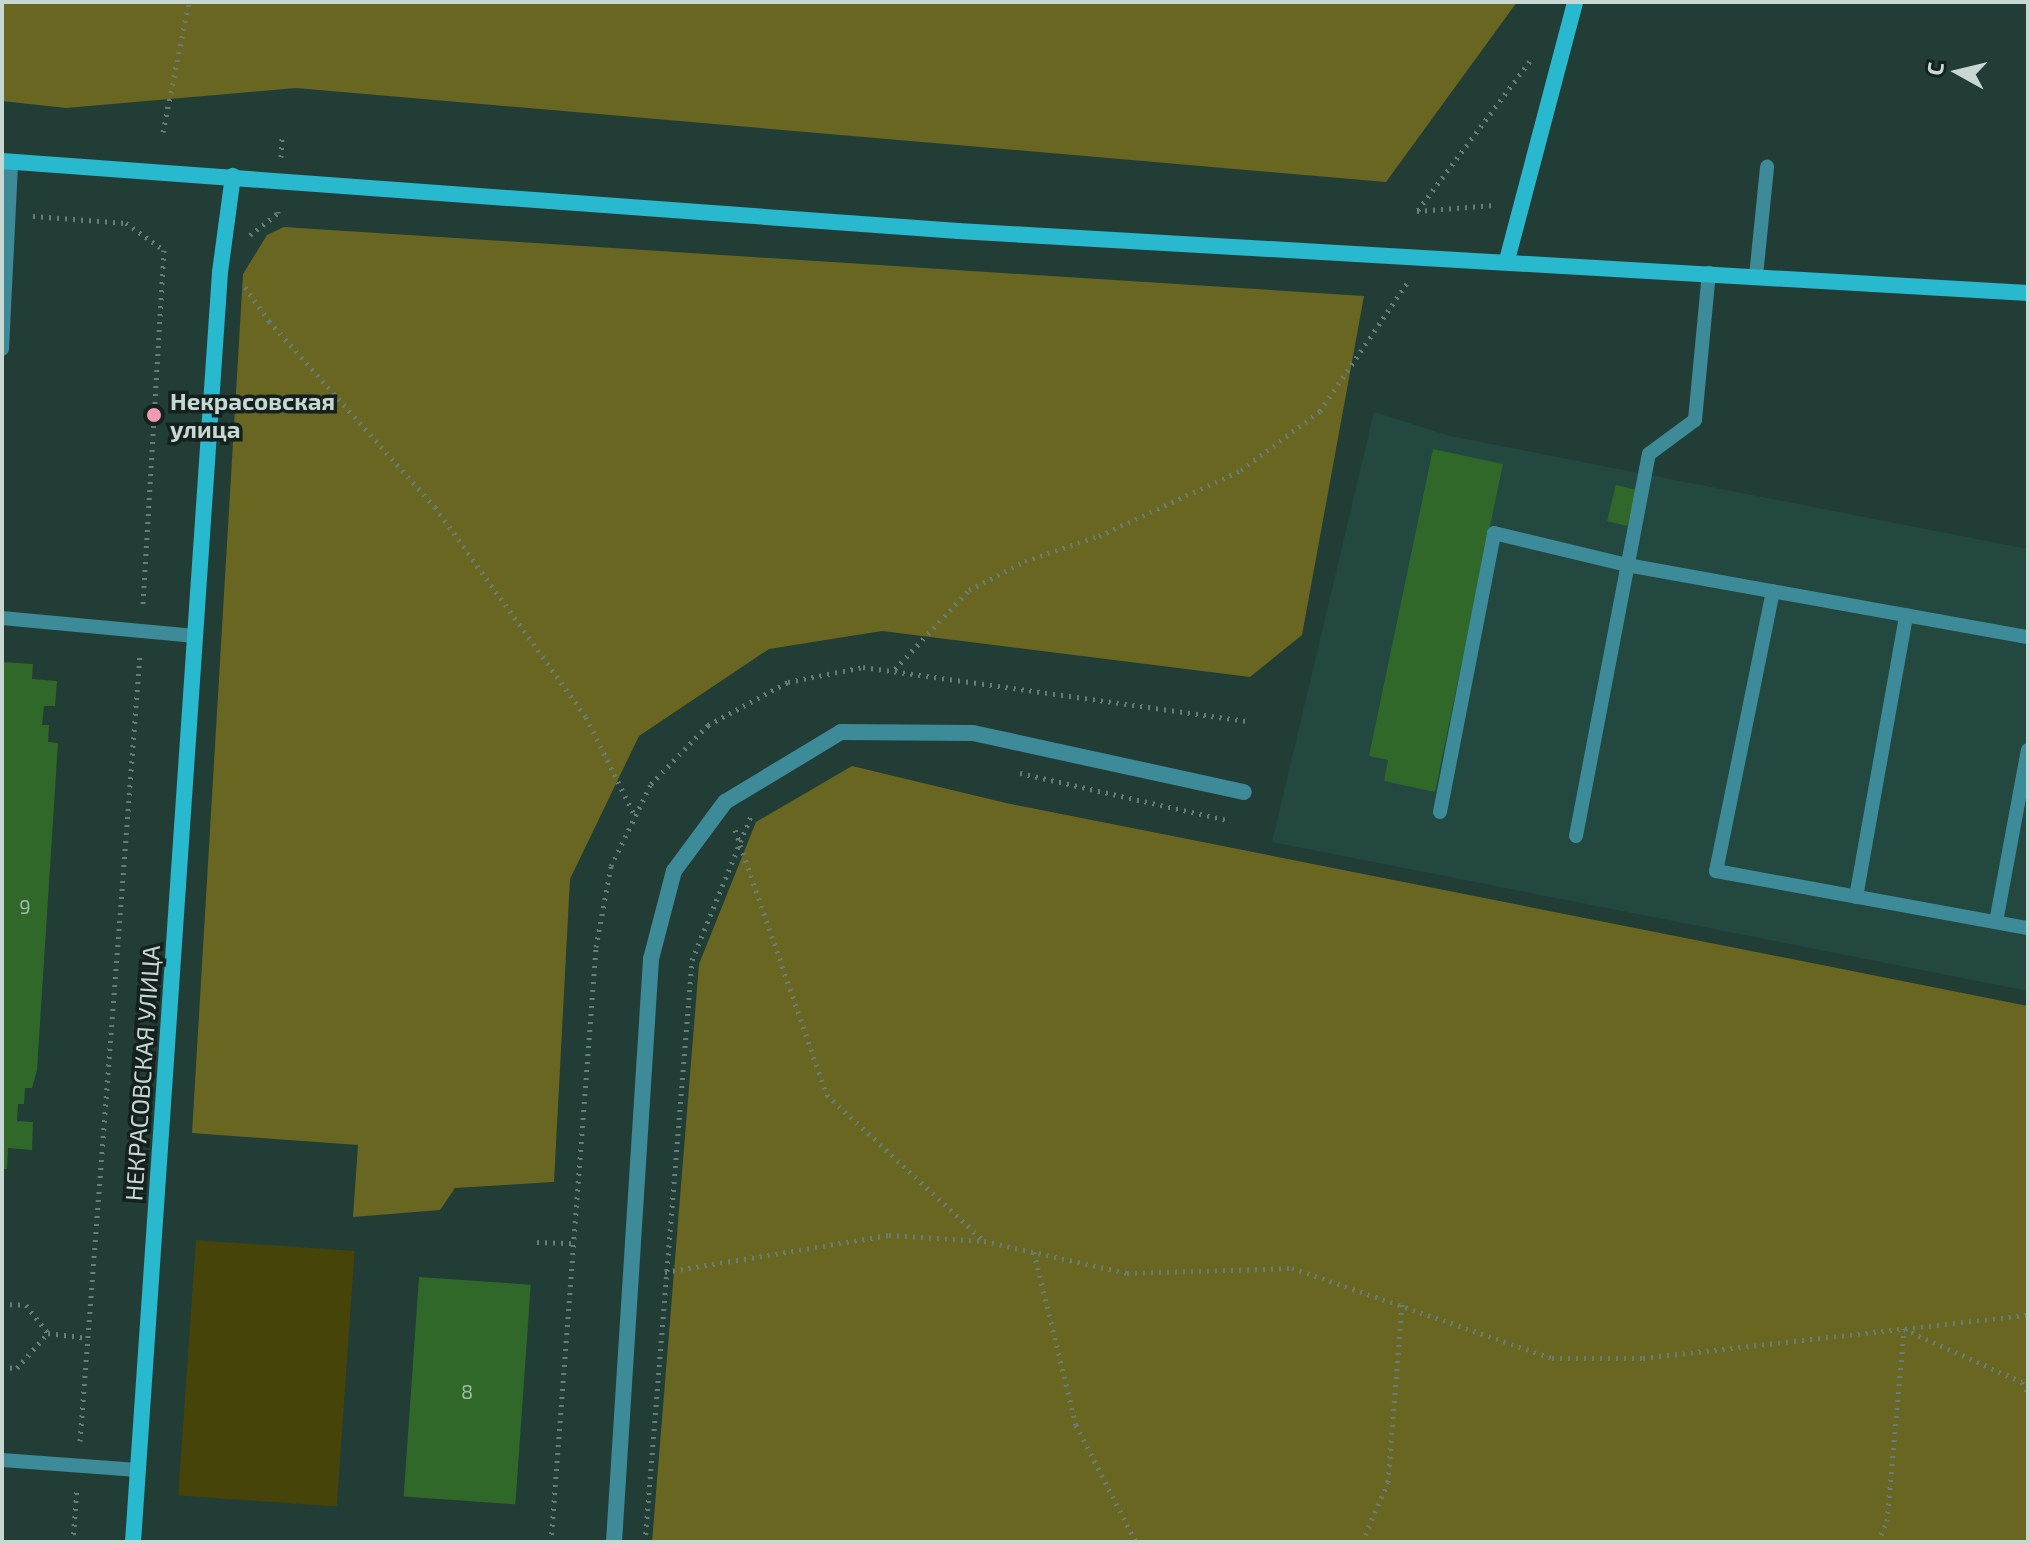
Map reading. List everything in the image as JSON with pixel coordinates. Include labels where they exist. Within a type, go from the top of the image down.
[{"type":"street","points":[[1507,260],[1575,2]]},
{"type":"street","points":[[7,161],[958,231],[1507,260],[2028,293]]},
{"type":"street","name":"НЕКРАСОВСКАЯ УЛИЦА","points":[[133,1542],[220,272],[233,176]]},
{"type":"street","points":[[614,1542],[651,959],[674,871],[725,802],[841,732],[973,733],[1244,792]]},
{"type":"lane","points":[[2,349],[8,214],[7,161]]},
{"type":"lane","points":[[1756,276],[1767,167]]},
{"type":"lane","points":[[1576,836],[1649,454],[1695,420],[1709,273]]},
{"type":"lane","points":[[1440,812],[1494,533],[1627,565],[2028,637]]},
{"type":"lane","points":[[1773,591],[1716,871],[2028,928]]},
{"type":"lane","points":[[1856,897],[1906,615]]},
{"type":"lane","points":[[2,618],[195,636]]},
{"type":"lane","points":[[1996,922],[2028,750]]},
{"type":"lane","points":[[2,1460],[138,1470]]},
{"type":"path","points":[[163,132],[189,2]]},
{"type":"path","points":[[1494,206],[1417,211],[1536,53]]},
{"type":"path","points":[[8,214],[126,223],[164,250],[141,631],[73,1542]]},
{"type":"path","points":[[236,273],[269,321],[435,507],[586,717],[635,816]]},
{"type":"path","points":[[894,670],[969,590],[1025,561],[1099,536],[1241,470],[1320,411],[1407,283]]},
{"type":"path","points":[[551,1542],[596,947],[611,866],[651,784],[708,725],[788,682],[863,667],[1245,721]]},
{"type":"path","points":[[1008,770],[1231,821]]},
{"type":"path","points":[[725,802],[827,1095],[984,1241]]},
{"type":"path","points":[[645,1542],[692,960],[751,816],[763,809]]},
{"type":"path","points":[[632,1277],[889,1235],[984,1241],[1127,1273],[1292,1268],[1402,1303],[1552,1358],[1643,1358],[2028,1315]]},
{"type":"path","points":[[537,1242],[573,1243]]},
{"type":"path","points":[[1034,1252],[1076,1425],[1136,1542]]},
{"type":"path","points":[[1362,1542],[1388,1482],[1402,1303]]},
{"type":"path","points":[[2,1304],[26,1305],[48,1333],[88,1338]]},
{"type":"path","points":[[1904,1329],[2022,1382],[2028,1394]]},
{"type":"path","points":[[1878,1542],[1887,1521],[1904,1329]]},
{"type":"path","points":[[2,1367],[17,1368],[48,1333]]},
{"type":"shaded area","points":[[2,2],[1517,2],[1386,182],[296,88],[66,108],[2,101]]},
{"type":"shaded area","points":[[284,227],[1364,296],[1302,635],[1250,677],[882,631],[769,649],[639,736],[570,879],[554,1182],[455,1188],[440,1210],[353,1217],[358,1145],[192,1133],[243,274],[267,235]]},
{"type":"shaded area","points":[[1374,412],[1450,436],[2028,549],[2028,991],[1272,842]]},
{"type":"shaded area","points":[[852,766],[1006,803],[2028,1006],[2028,1542],[652,1542],[699,964],[756,822]]},
{"type":"shaded area","points":[[196,1240],[355,1251],[337,1506],[178,1495]]},
{"type":"building","points":[[1433,449],[1503,464],[1435,792],[1384,781],[1388,760],[1369,756]]},
{"type":"building","points":[[1616,485],[1636,490],[1627,526],[1607,521]]},
{"type":"building","points":[[2,662],[33,664],[32,679],[57,681],[55,706],[44,706],[42,725],[49,725],[48,742],[58,743],[37,1070],[32,1088],[25,1088],[24,1104],[18,1104],[17,1121],[33,1122],[32,1150],[8,1148],[7,1169],[2,1169]]},
{"type":"building","points":[[419,1277],[531,1285],[515,1504],[404,1496]]},
{"type":"place","name":"Некрасовская улица","points":[[154,415]]}]
